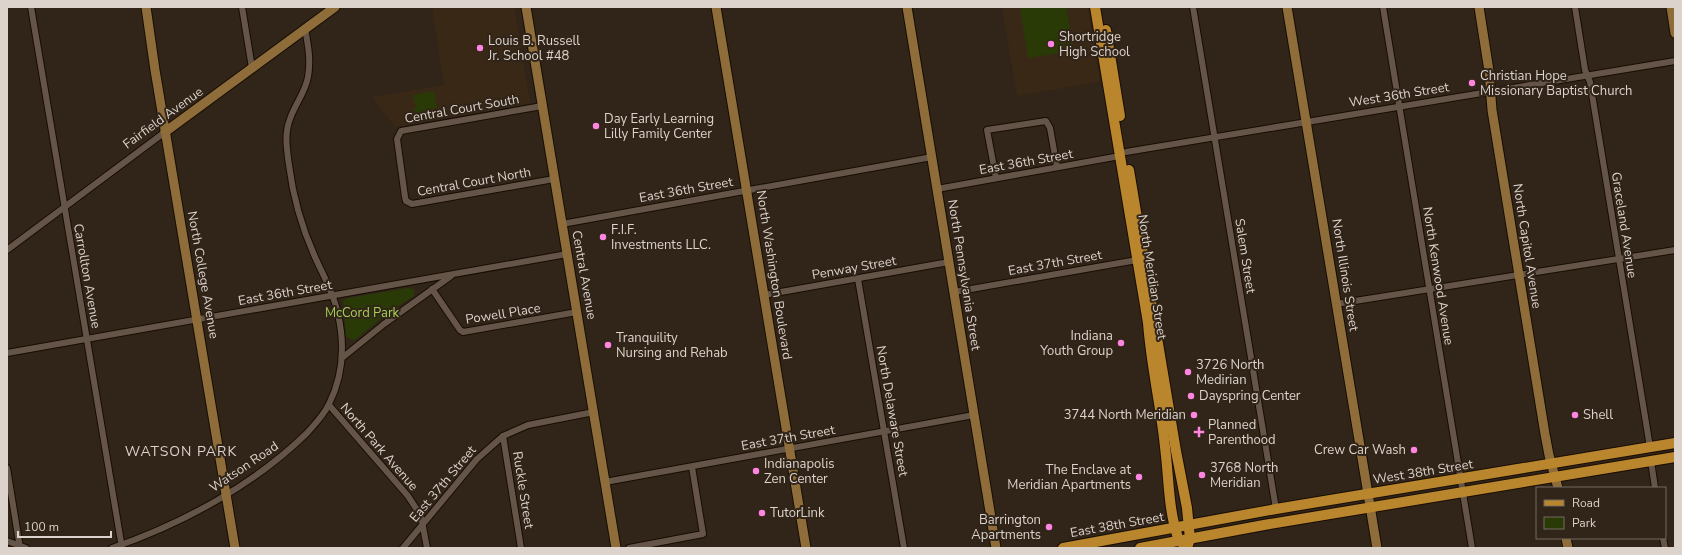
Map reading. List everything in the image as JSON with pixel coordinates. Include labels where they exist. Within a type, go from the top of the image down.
[{"type":"main road","name":"North College Avenue","points":[[146,7],[235,548]]},
{"type":"main road","name":"Fairfield Avenue","points":[[166,132],[335,7]]},
{"type":"main road","name":"Central Avenue","points":[[526,7],[616,548]]},
{"type":"main road","name":"North Washington Boulevard","points":[[716,7],[806,548]]},
{"type":"main road","name":"North Pennsylvania Street","points":[[907,7],[996,548]]},
{"type":"main road","name":"North Meridian Street","points":[[1095,7],[1186,500],[1189,525],[1185,544]]},
{"type":"main road","name":"North Meridian Street","points":[[1102,7],[1137,260],[1166,448],[1168,488],[1176,527],[1185,544]]},
{"type":"main road","name":"North Illinois Street","points":[[1287,7],[1377,548]]},
{"type":"main road","name":"North Capitol Avenue","points":[[1478,7],[1489,71],[1492,110],[1545,434],[1558,487]]},
{"type":"main road","points":[[1671,7],[1675,33]]},
{"type":"main road","name":"West 38th Street","points":[[1176,527],[1675,443]]},
{"type":"main road","name":"West 38th Street","points":[[1185,544],[1371,508],[1675,457]]},
{"type":"main road","name":"East 38th Street","points":[[1063,548],[1176,527]]},
{"type":"main road","name":"East 38th Street","points":[[1140,548],[1185,544]]},
{"type":"street","name":"Carrollton Avenue","points":[[31,7],[122,547]]},
{"type":"street","points":[[242,7],[252,68]]},
{"type":"street","name":"Salem Street","points":[[1193,7],[1276,509]]},
{"type":"street","name":"North Kenwood Avenue","points":[[1383,7],[1472,548]]},
{"type":"street","name":"Graceland Avenue","points":[[1574,7],[1585,70],[1590,82],[1650,447]]},
{"type":"street","name":"Watson Road","points":[[112,548],[122,547],[173,523],[226,494],[267,467],[294,446],[319,419],[329,405],[337,386],[342,358],[340,321],[333,296],[308,241],[299,215],[291,182],[287,151],[288,125],[292,113],[303,93],[309,71],[309,48],[305,28]]},
{"type":"street","name":"West 36th Street","points":[[1123,154],[1214,137],[1675,61]]},
{"type":"street","name":"Central Court South","points":[[401,169],[397,139],[398,134],[402,131],[542,106]]},
{"type":"street","points":[[996,178],[987,130],[1019,124],[1046,121],[1050,128],[1057,167]]},
{"type":"street","name":"Fairfield Avenue","points":[[7,250],[166,132]]},
{"type":"street","name":"East 36th Street","points":[[937,189],[1123,154]]},
{"type":"street","name":"East 36th Street","points":[[562,224],[932,157]]},
{"type":"street","name":"Central Court North","points":[[401,169],[406,201],[412,204],[554,179]]},
{"type":"street","points":[[1336,304],[1675,250]]},
{"type":"street","name":"East 36th Street","points":[[7,353],[567,254]]},
{"type":"street","name":"East 37th Street","points":[[954,292],[1137,260]]},
{"type":"street","name":"Penway Street","points":[[764,295],[949,262]]},
{"type":"street","points":[[342,358],[384,324],[454,274]]},
{"type":"street","name":"North Delaware Street","points":[[858,278],[904,548]]},
{"type":"street","name":"Powell Place","points":[[432,289],[460,330],[463,332],[577,312]]},
{"type":"street","name":"North Park Avenue","points":[[329,405],[402,486],[420,513],[427,548]]},
{"type":"street","name":"East 37th Street","points":[[403,548],[477,459],[503,436],[528,425],[594,412]]},
{"type":"street","name":"East 37th Street","points":[[605,482],[974,415]]},
{"type":"street","name":"Ruckle Street","points":[[503,436],[521,548]]},
{"type":"street","points":[[1651,461],[1655,487]]},
{"type":"street","points":[[629,548],[703,534],[692,467]]},
{"type":"street","points":[[7,468],[22,547]]},
{"type":"street","points":[[7,541],[22,547]]},
{"type":"shaded area","name":"Louis B. Russell Jr. School #48","points":[[432,7],[517,7],[515,11],[530,103],[395,127],[372,97],[444,85]]},
{"type":"shaded area","name":"Shortridge High School","points":[[1002,7],[1088,7],[1100,82],[1017,96]]},
{"type":"green space","points":[[1020,7],[1066,7],[1074,51],[1028,58]]},
{"type":"green space","points":[[434,91],[437,108],[430,109],[431,115],[415,117],[414,108],[416,107],[413,95]]},
{"type":"green space","name":"McCord Park","points":[[408,288],[414,289],[414,296],[389,312],[355,340],[346,336],[343,301],[348,298]]},
{"type":"place","name":"Shortridge High School","points":[[1051,44]]},
{"type":"place","name":"Louis B. Russell Jr. School #48","points":[[480,48]]},
{"type":"place","name":"Christian Hope Missionary Baptist Church","points":[[1472,83]]},
{"type":"place","name":"Day Early Learning Lilly Family Center","points":[[596,126]]},
{"type":"place","name":"F.I.F. Investments LLC.","points":[[603,237]]},
{"type":"place","name":"Indiana Youth Group","points":[[1121,343]]},
{"type":"place","name":"Tranquility Nursing and Rehab","points":[[608,345]]},
{"type":"place","name":"3726 North Medirian","points":[[1188,372]]},
{"type":"place","name":"Dayspring Center","points":[[1191,396]]},
{"type":"place","name":"3744 North Meridian","points":[[1194,415]]},
{"type":"place","name":"Shell","points":[[1575,415]]},
{"type":"place","name":"Planned Parenthood","points":[[1199,432]]},
{"type":"place","name":"Crew Car Wash","points":[[1414,450]]},
{"type":"place","name":"Indianapolis Zen Center","points":[[756,471]]},
{"type":"place","name":"3768 North Meridian","points":[[1202,475]]},
{"type":"place","name":"The Enclave at Meridian Apartments","points":[[1139,477]]},
{"type":"place","name":"TutorLink","points":[[762,513]]},
{"type":"place","name":"Barrington Apartments","points":[[1049,527]]},
{"type":"district","name":"WATSON PARK","points":[[181,451]]}]
